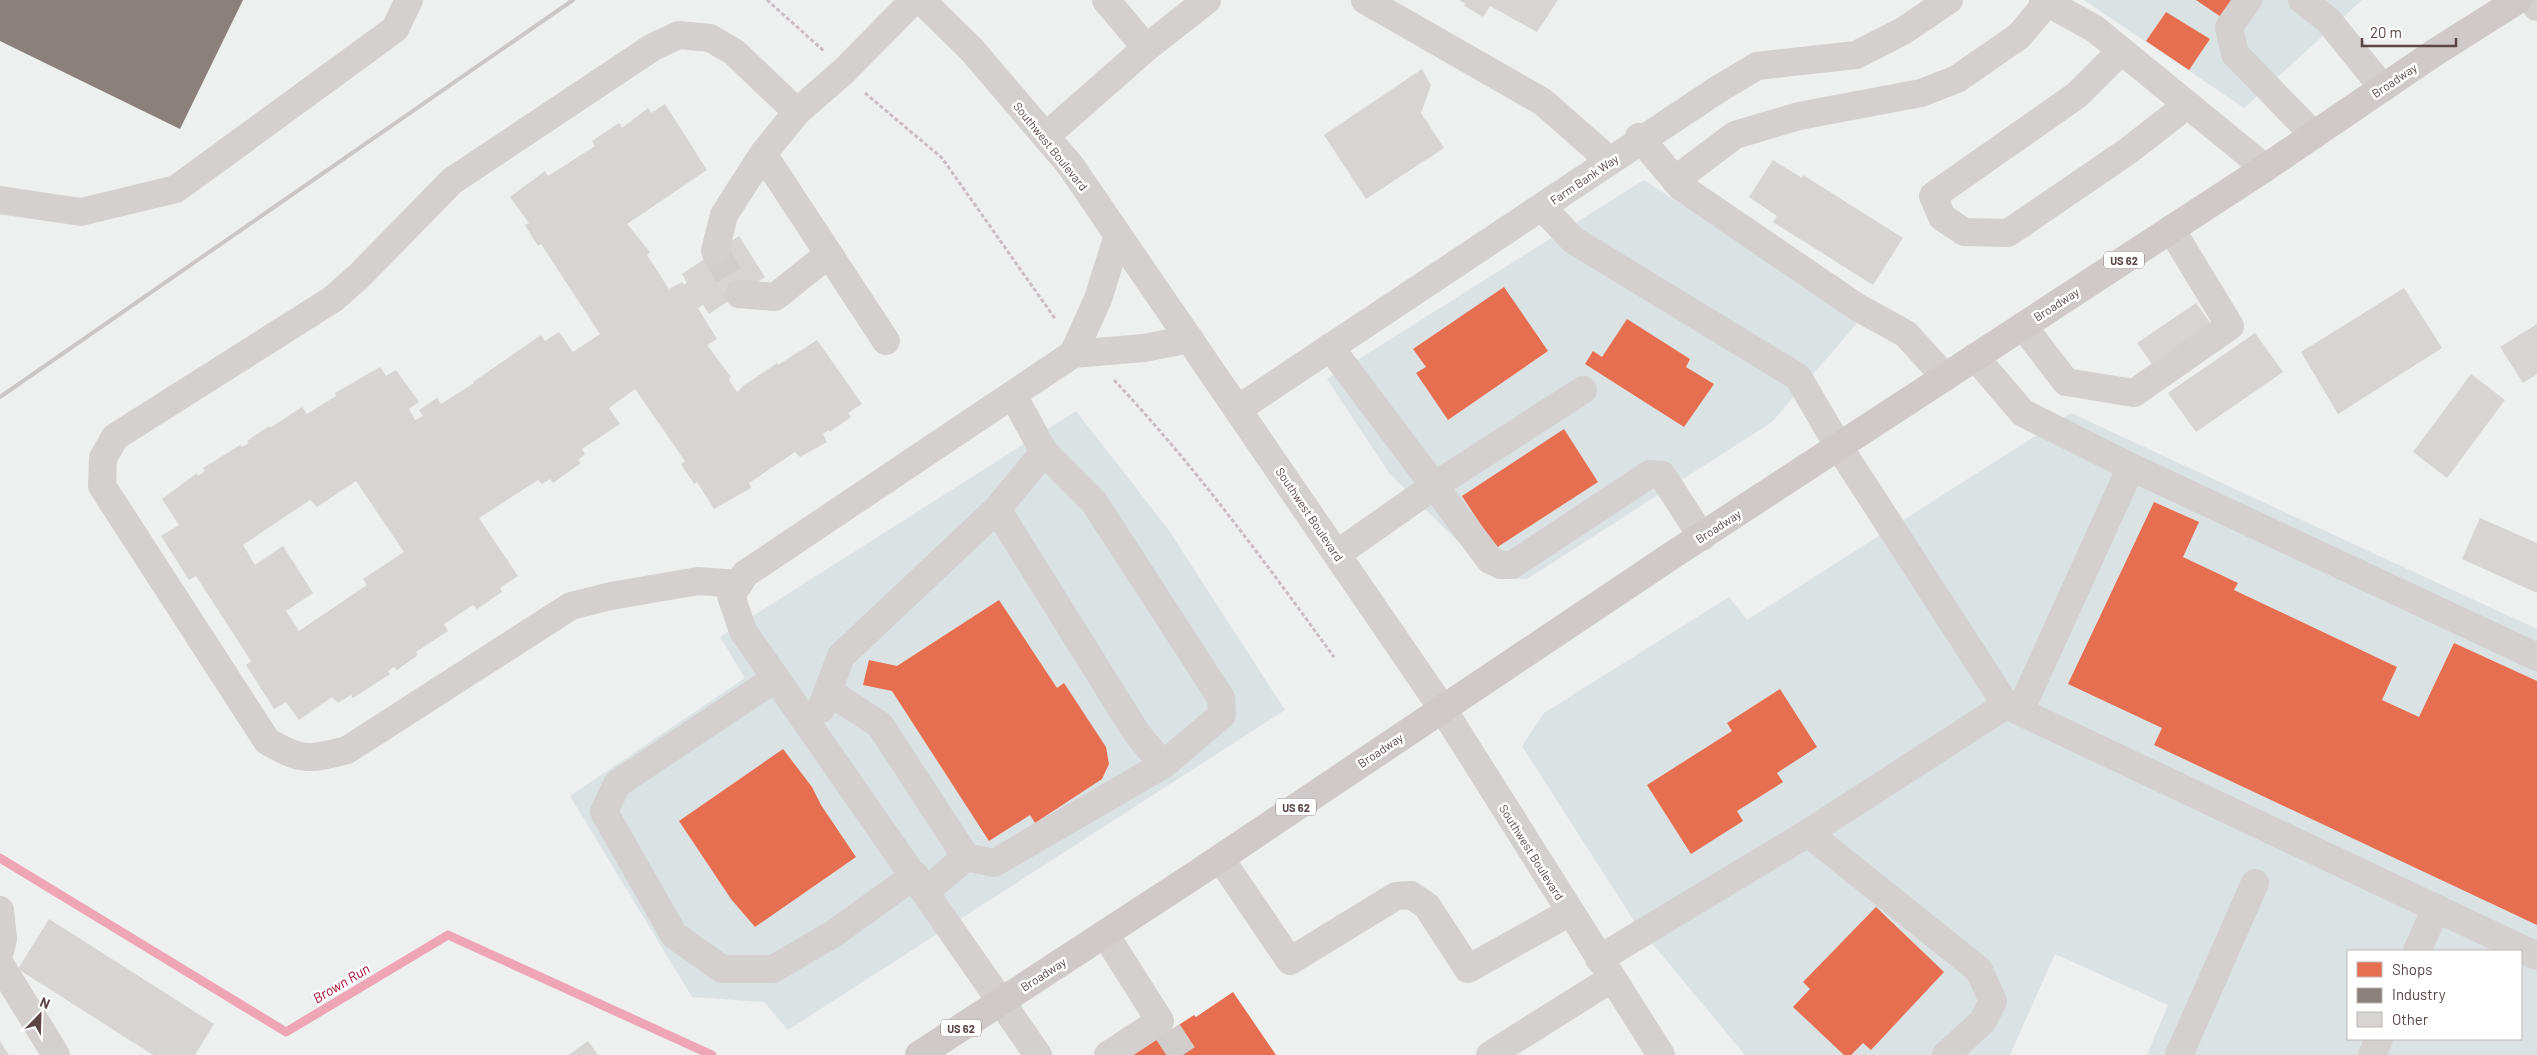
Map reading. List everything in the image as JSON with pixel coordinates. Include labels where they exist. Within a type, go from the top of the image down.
[{"type":"main road","name":"Broadway","points":[[919,1055],[1220,858],[1442,708],[2518,0]]},
{"type":"street","points":[[0,200],[81,212],[176,189],[395,29],[409,0]]},
{"type":"street","points":[[715,252],[724,215],[763,154],[797,112],[844,71],[914,0]]},
{"type":"street","name":"Southwest Boulevard","points":[[921,0],[972,50],[1070,165],[1442,708],[1661,1055]]},
{"type":"street","points":[[1106,0],[1146,48]]},
{"type":"street","points":[[1046,136],[1146,48],[1207,0]]},
{"type":"street","points":[[1366,0],[1543,102],[1610,161]]},
{"type":"street","points":[[2248,0],[2229,27],[2235,54],[2314,135]]},
{"type":"street","points":[[2302,0],[2328,20],[2383,88]]},
{"type":"street","points":[[2532,0],[2537,7]]},
{"type":"street","points":[[1674,180],[1735,135],[1798,116],[1921,93],[1956,79],[2019,36],[2045,1],[2095,30],[2265,168]]},
{"type":"street","name":"Farm Bank Way","points":[[1238,409],[1542,207],[1640,139],[1757,66],[1856,55],[1904,31],[1934,4]]},
{"type":"street","points":[[739,584],[698,581],[611,596],[571,606],[347,750],[317,758],[292,756],[267,741],[102,486],[103,458],[115,437],[333,299],[359,276],[452,181],[653,47],[679,35],[710,38],[734,52],[797,112]]},
{"type":"street","points":[[2120,51],[2077,95],[1933,196],[1942,217],[1964,232],[2008,233],[2128,150],[2187,105]]},
{"type":"street","points":[[1640,139],[1681,188],[1857,307],[1906,334],[1945,377]]},
{"type":"street","points":[[763,154],[886,341]]},
{"type":"street","points":[[1542,207],[1573,240],[1798,377],[1839,447],[2013,708],[2537,956]]},
{"type":"street","points":[[2023,326],[2066,382],[2134,393],[2230,326],[2171,229]]},
{"type":"street","points":[[1073,354],[1098,299],[1118,235]]},
{"type":"street","points":[[739,294],[775,297],[829,254]]},
{"type":"street","points":[[1038,1055],[743,631],[731,596],[745,574],[1073,354],[1144,348],[1190,339]]},
{"type":"street","points":[[1330,347],[1490,560],[1501,565],[1512,565],[1650,474],[1662,475],[1702,537]]},
{"type":"street","points":[[1975,357],[2023,413],[2131,466],[2537,657]]},
{"type":"street","points":[[1337,554],[1434,486],[1583,390]]},
{"type":"street","points":[[828,691],[880,725],[966,857],[994,864],[1162,765],[1222,715],[1221,698],[1094,502],[1044,452],[1013,395]]},
{"type":"street","points":[[813,730],[841,656],[997,509],[1044,452]]},
{"type":"street","points":[[1490,1055],[1605,969],[1808,833],[2013,708],[2131,466]]},
{"type":"street","points":[[997,509],[1136,732],[1162,765]]},
{"type":"street","points":[[776,678],[616,784],[604,812],[674,935],[722,968],[773,969],[966,857]]},
{"type":"street","points":[[1808,833],[1979,970],[1993,1001],[1983,1021],[1946,1055]]},
{"type":"street","points":[[1220,858],[1290,961],[1396,896],[1411,895],[1427,906],[1468,969],[1570,912]]},
{"type":"street","points":[[2179,1055],[2256,883]]},
{"type":"street","points":[[2417,950],[2436,908]]},
{"type":"street","points":[[0,910],[3,940],[0,950]]},
{"type":"street","points":[[1105,934],[1164,1026],[1108,1055]]},
{"type":"street","points":[[0,964],[56,1055]]},
{"type":"street","points":[[2372,1055],[2379,1040]]},
{"type":"shaded area","points":[[2084,0],[2362,0],[2244,108]]},
{"type":"shaded area","points":[[1644,180],[1859,321],[1772,422],[1527,579],[1496,579],[1389,473],[1327,379]]},
{"type":"shaded area","points":[[1076,411],[1168,529],[1285,710],[788,1030],[764,1002],[692,997],[570,796],[745,678],[720,637]]},
{"type":"shaded area","points":[[2071,413],[2537,629],[2537,1055],[2147,1055],[2168,1005],[2055,954],[2010,1055],[1745,1055],[1636,924],[1522,746],[1544,713],[1729,597],[1747,620]]},
{"type":"building: Shops","points":[[2196,0],[2241,0],[2227,21]]},
{"type":"building: Shops","points":[[2166,12],[2210,39],[2189,70],[2146,41]]},
{"type":"building: Shops","points":[[1504,287],[1548,351],[1448,420],[1416,373],[1426,367],[1413,349]]},
{"type":"building: Shops","points":[[1627,319],[1690,359],[1686,367],[1714,384],[1684,427],[1585,364],[1593,351],[1602,357]]},
{"type":"building: Shops","points":[[1564,429],[1598,482],[1496,548],[1462,496]]},
{"type":"building: Shops","points":[[2154,502],[2199,522],[2183,557],[2238,583],[2234,590],[2397,667],[2382,700],[2419,717],[2454,643],[2537,681],[2537,925],[2154,745],[2162,728],[2068,684]]},
{"type":"building: Shops","points":[[999,600],[1057,688],[1064,683],[1106,747],[1109,764],[1102,779],[1035,823],[1030,815],[989,841],[892,691],[863,685],[869,660],[897,666]]},
{"type":"building: Shops","points":[[1780,689],[1817,747],[1777,773],[1783,782],[1737,811],[1743,821],[1691,854],[1647,785],[1732,731],[1727,723]]},
{"type":"building: Shops","points":[[783,749],[812,787],[821,805],[856,857],[755,927],[731,899],[679,821]]},
{"type":"building: Shops","points":[[1876,907],[1944,972],[1871,1050],[1863,1043],[1851,1055],[1844,1055],[1793,1007],[1810,989],[1803,982]]},
{"type":"building: Shops","points":[[1233,992],[1276,1055],[1133,1055],[1194,1015],[1196,1017]]},
{"type":"building: Industry","points":[[0,0],[243,0],[180,129],[0,41]]},
{"type":"building: Other","points":[[1459,0],[1558,0],[1537,32],[1490,6],[1483,17],[1463,5],[1466,4]]},
{"type":"building: Other","points":[[1422,69],[1431,85],[1421,113],[1444,148],[1366,199],[1324,135]]},
{"type":"building: Other","points":[[665,104],[707,170],[627,224],[650,252],[647,255],[669,289],[682,282],[684,285],[687,283],[682,274],[739,236],[765,277],[709,314],[703,305],[698,308],[717,339],[707,345],[731,377],[729,380],[737,392],[777,363],[778,365],[817,340],[862,404],[848,413],[851,417],[830,432],[829,430],[823,434],[827,442],[800,457],[795,452],[749,483],[751,488],[714,509],[697,482],[694,484],[681,464],[685,461],[635,389],[609,408],[620,424],[582,449],[585,454],[578,460],[581,463],[553,483],[550,479],[542,484],[538,480],[479,518],[518,576],[500,588],[502,592],[477,609],[473,605],[444,624],[448,631],[416,652],[418,655],[397,670],[394,667],[388,671],[390,674],[353,698],[351,695],[338,703],[332,697],[299,720],[286,702],[274,709],[246,665],[251,661],[196,576],[189,580],[161,536],[179,525],[162,499],[197,473],[198,476],[205,471],[203,468],[240,445],[242,447],[249,443],[247,441],[269,426],[270,428],[302,407],[307,414],[336,396],[335,393],[380,367],[386,376],[396,370],[419,402],[409,409],[415,420],[423,416],[419,410],[437,398],[441,404],[541,335],[545,341],[559,332],[573,352],[600,334],[541,244],[538,246],[525,225],[529,223],[510,197],[545,171],[548,176],[595,146],[592,141],[619,123],[622,128],[648,108],[651,113]],"holes":[[[356,481],[404,552],[363,579],[367,585],[299,631],[286,611],[313,593],[283,546],[255,565],[243,545],[310,500],[317,507]]]},
{"type":"building: Other","points":[[1773,160],[1802,178],[1803,175],[1903,238],[1873,285],[1773,222],[1777,216],[1749,197]]},
{"type":"building: Other","points":[[2404,288],[2442,348],[2338,414],[2301,352]]},
{"type":"building: Other","points":[[2196,303],[2215,329],[2156,370],[2137,343]]},
{"type":"building: Other","points":[[2537,324],[2537,374],[2523,383],[2500,347]]},
{"type":"building: Other","points":[[2255,333],[2283,372],[2196,432],[2168,393]]},
{"type":"building: Other","points":[[2471,374],[2505,400],[2447,478],[2413,452]]},
{"type":"building: Other","points":[[2480,518],[2537,543],[2537,593],[2462,559]]},
{"type":"building: Other","points":[[49,919],[214,1024],[195,1055],[153,1055],[18,969]]},
{"type":"building: Other","points":[[0,1041],[9,1055],[0,1055]]},
{"type":"building: Other","points":[[588,1041],[598,1055],[569,1055]]},
{"type":"waterway","name":"Brown Run","points":[[0,858],[286,1032],[448,935],[712,1055]]},
{"type":"tunnel","points":[[715,251],[739,294]]},
{"type":"tunnel","points":[[1168,1032],[1183,1055]]},
{"type":"railway","points":[[0,397],[573,0]]}]
